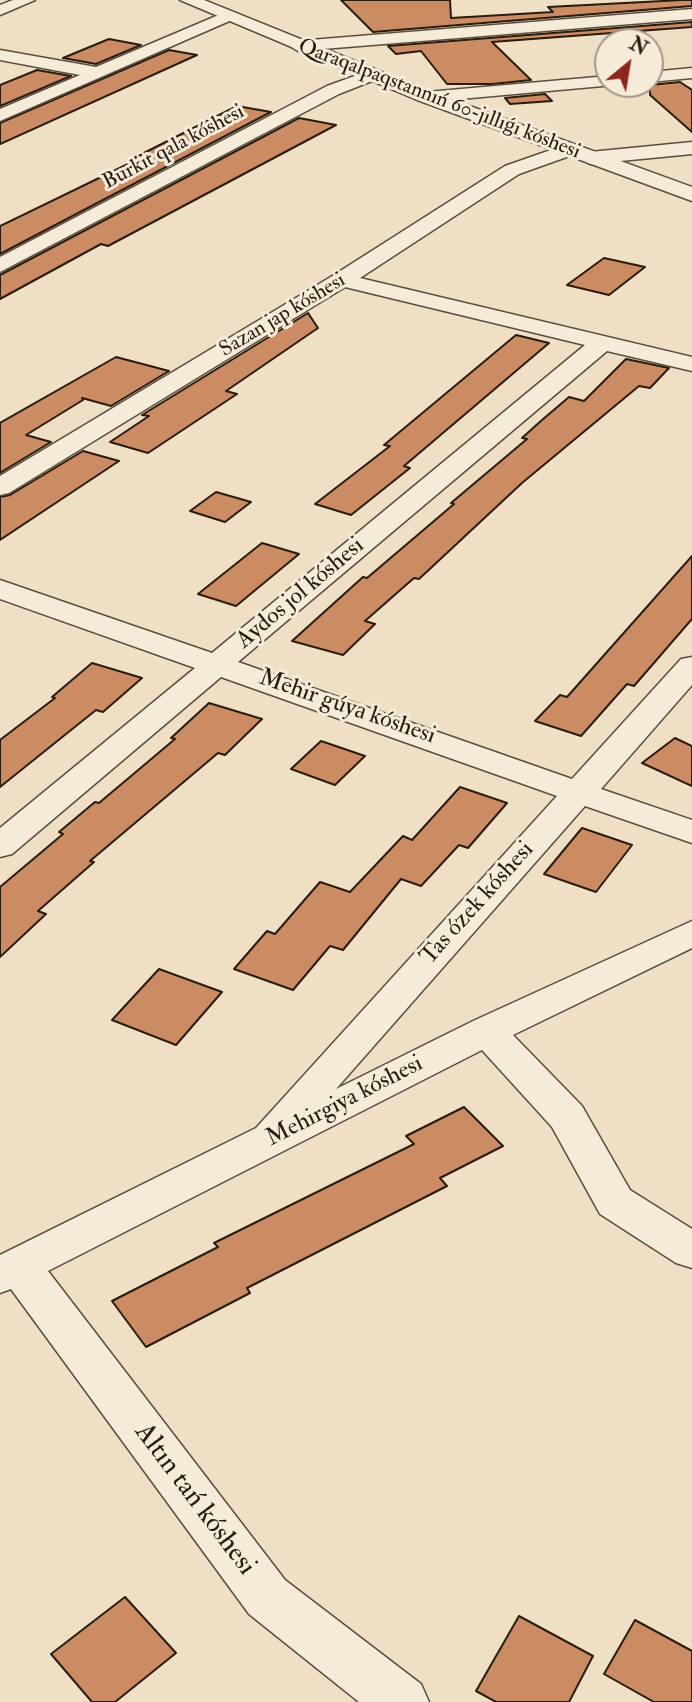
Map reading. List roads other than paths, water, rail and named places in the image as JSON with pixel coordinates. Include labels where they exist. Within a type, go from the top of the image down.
[{"type":"street","points":[[0,10],[27,0]]},
{"type":"street","name":"Qaraqalpaqstannıń 60-jıllıǵı kóshesi","points":[[189,0],[427,97],[692,194]]},
{"type":"street","points":[[298,46],[692,14]]},
{"type":"street","points":[[0,116],[228,16]]},
{"type":"street","points":[[0,55],[99,73]]},
{"type":"street","points":[[664,76],[692,73]]},
{"type":"street","name":"Burkit qala kóshesi","points":[[0,266],[333,90],[371,75]]},
{"type":"street","points":[[427,97],[594,82]]},
{"type":"street","points":[[590,158],[692,148]]},
{"type":"street","name":"Sazan jap kóshesi","points":[[0,487],[342,280],[512,170],[568,150]]},
{"type":"street","points":[[342,280],[692,364]]},
{"type":"street","name":"Aydos jol kóshesi","points":[[0,846],[602,343]]},
{"type":"street","name":"Mehir gúyа kóshesi","points":[[0,589],[219,663],[692,832]]},
{"type":"street","name":"Tas ózek kóshesi","points":[[264,1143],[692,666]]},
{"type":"street","name":"Mehirgiya kóshesi","points":[[9,1270],[488,1031],[692,933]]},
{"type":"street","points":[[488,1031],[567,1116],[615,1202],[692,1251]]},
{"type":"street","name":"Altın tań kóshesi","points":[[9,1270],[267,1597],[402,1702]]}]
